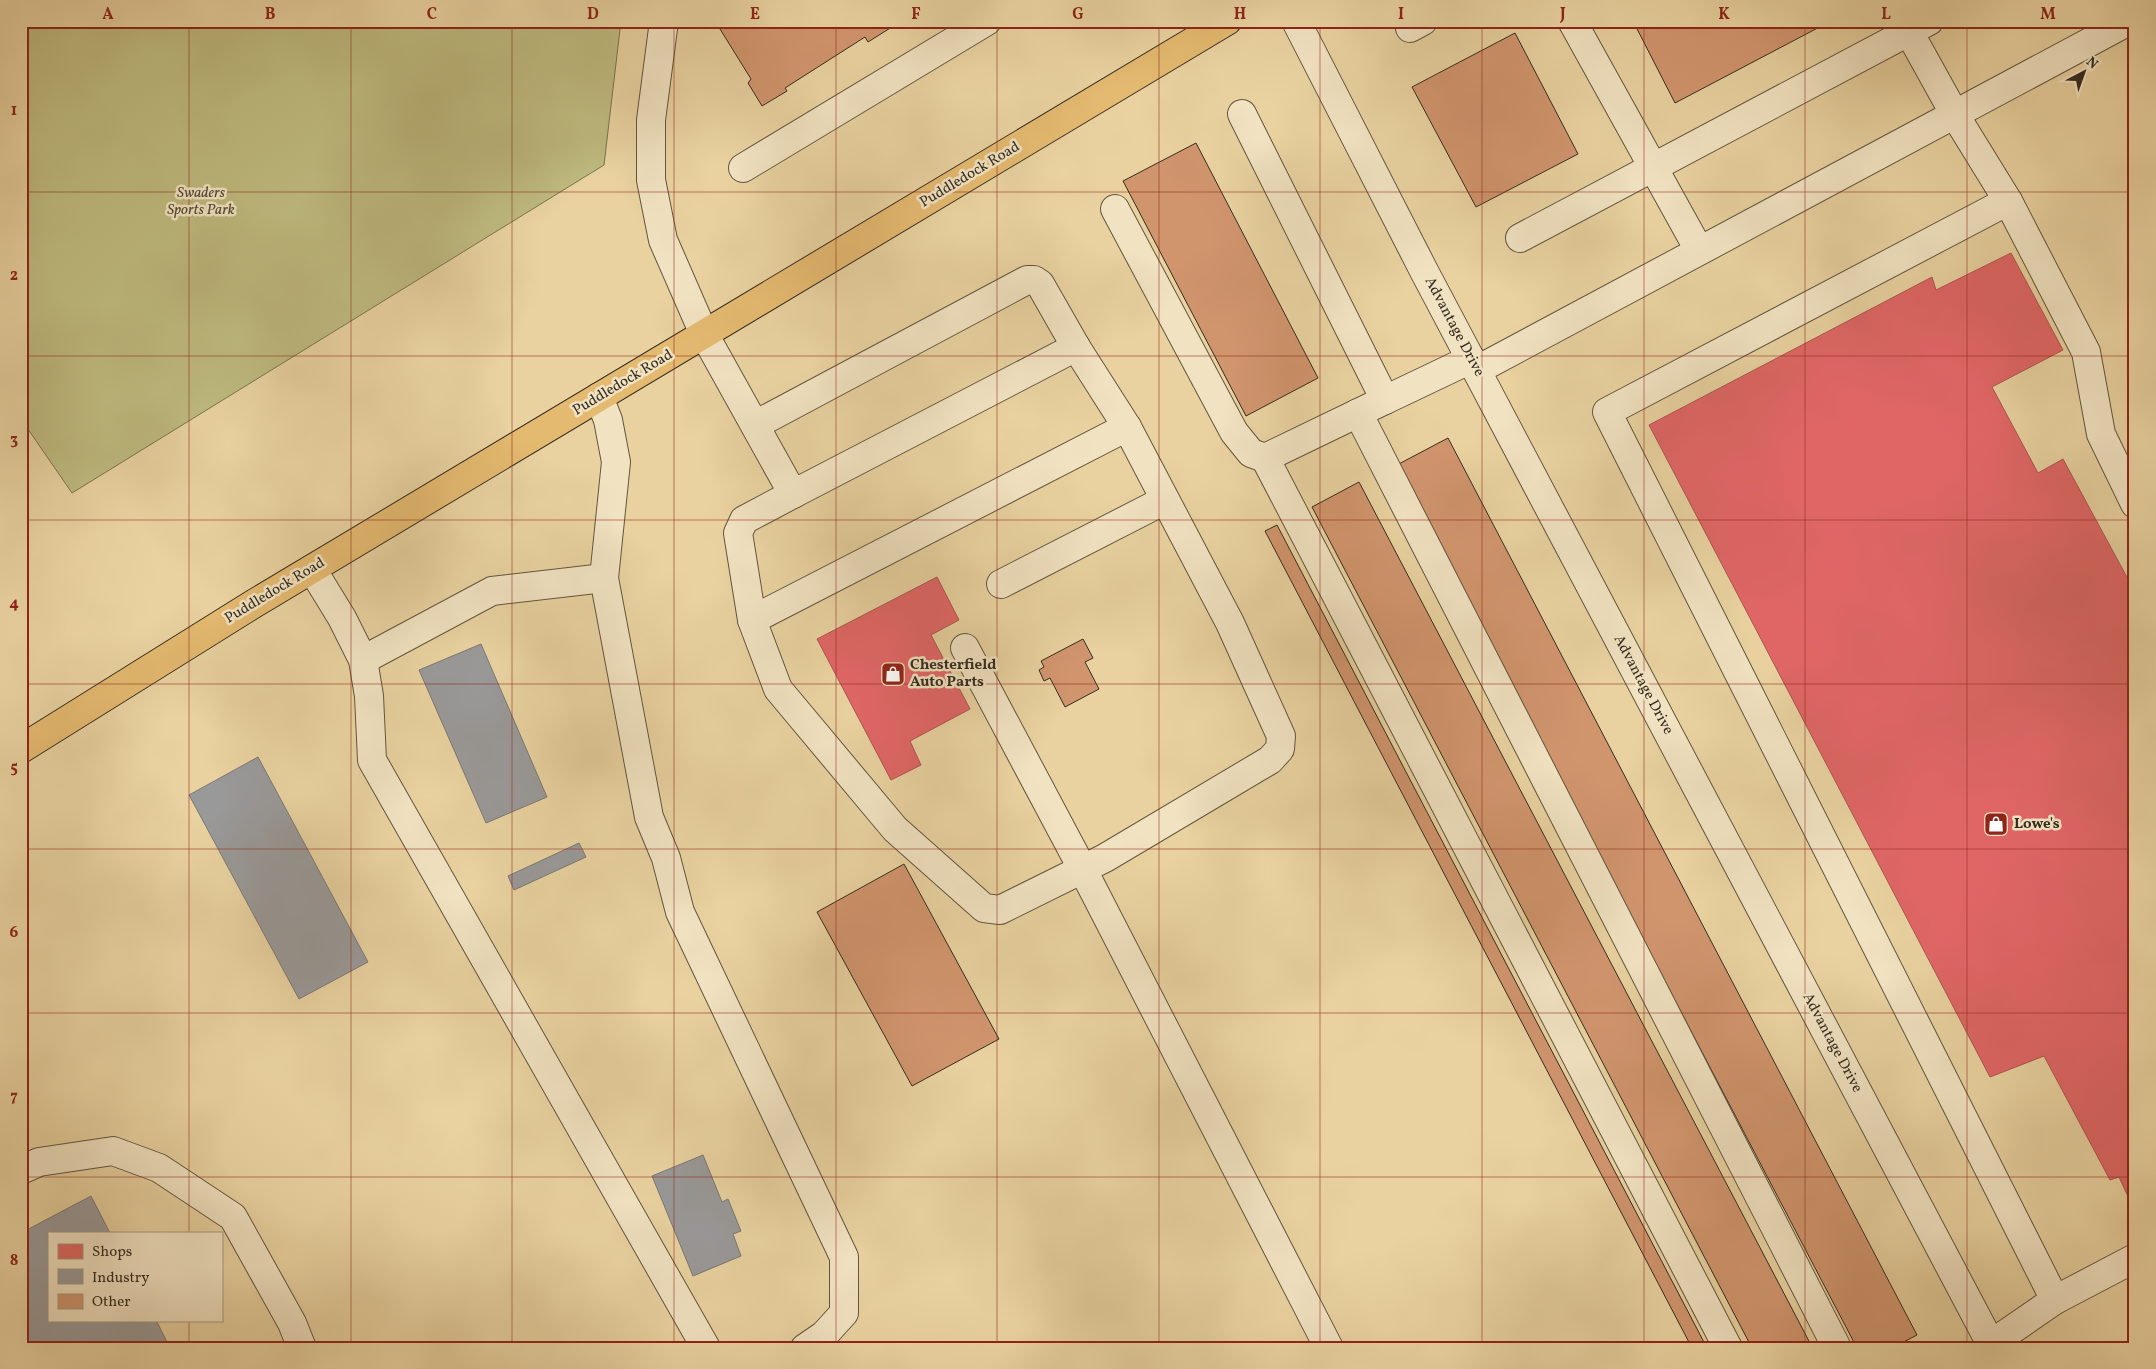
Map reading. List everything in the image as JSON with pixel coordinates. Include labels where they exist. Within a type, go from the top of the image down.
[{"type":"main road","name":"Puddledock Road","points":[[21,749],[312,569],[1227,21]]},
{"type":"street","points":[[664,21],[651,120],[651,180],[663,240],[704,334],[794,494]]},
{"type":"street","points":[[743,168],[952,30],[987,21]]},
{"type":"street","name":"Advantage Drive","points":[[1296,21],[1474,365],[1992,1346]]},
{"type":"street","points":[[1572,21],[1699,250]]},
{"type":"street","points":[[1265,458],[1385,400],[1474,365],[1699,250],[2130,21]]},
{"type":"street","points":[[1520,238],[1914,25],[1955,115],[2008,201],[2086,352],[2101,434],[2135,504]]},
{"type":"street","points":[[1242,114],[1385,400]]},
{"type":"street","points":[[2008,201],[1607,412],[2055,1300]]},
{"type":"street","points":[[1115,209],[1234,432],[1251,453],[1265,458],[1728,1348]]},
{"type":"street","points":[[755,425],[1027,280],[1034,280],[1040,284],[1076,347],[1127,427],[1230,623],[1282,736],[1280,749],[1270,760],[1082,870],[1000,910],[984,908],[895,829],[778,689],[752,620],[738,533],[744,520],[1076,347]]},
{"type":"street","points":[[599,397],[608,420],[616,462],[604,578],[649,817],[666,858],[680,912],[844,1257],[844,1313],[824,1335],[805,1348]]},
{"type":"street","points":[[1358,413],[1836,1346],[1834,1348]]},
{"type":"street","points":[[752,620],[1127,427]]},
{"type":"street","points":[[1001,584],[1165,500]]},
{"type":"street","points":[[312,569],[342,618],[363,660],[369,696],[372,760],[706,1348]]},
{"type":"street","points":[[363,660],[492,591],[604,578]]},
{"type":"street","points":[[965,648],[1329,1348]]},
{"type":"street","points":[[21,1170],[39,1162],[113,1151],[159,1168],[232,1217],[292,1324],[302,1348]]},
{"type":"street","points":[[1992,1346],[2055,1300],[2135,1258]]},
{"type":"green space","name":"Swaders Sports Park","points":[[21,21],[621,21],[604,165],[72,493],[21,419]]},
{"type":"building: Shops","name":"Lowe's","points":[[2011,253],[2063,350],[1992,387],[2038,473],[2063,459],[2135,592],[2135,1201],[2131,1203],[2119,1177],[2110,1180],[2044,1056],[1990,1077],[1649,425],[1932,277],[1936,290]]},
{"type":"building: Shops","name":"Chesterfield Auto Parts","points":[[937,577],[959,620],[931,635],[970,709],[910,741],[921,765],[891,780],[817,639]]},
{"type":"building: Industry","points":[[481,644],[547,797],[486,823],[419,670]]},
{"type":"building: Industry","points":[[258,757],[368,962],[299,999],[189,795]]},
{"type":"building: Industry","points":[[579,843],[586,857],[514,890],[508,876]]},
{"type":"building: Industry","points":[[703,1155],[722,1202],[728,1199],[741,1231],[733,1234],[741,1256],[693,1276],[652,1176]]},
{"type":"building: Industry","points":[[91,1196],[109,1232],[48,1232],[48,1322],[157,1322],[170,1348],[21,1347],[21,1233]]},
{"type":"building: Other","points":[[733,21],[893,21],[895,25],[868,42],[865,37],[785,88],[787,91],[762,106],[748,83],[751,79],[720,29]]},
{"type":"building: Other","points":[[1633,21],[1831,21],[1675,103]]},
{"type":"building: Other","points":[[1515,33],[1578,154],[1476,207],[1412,87]]},
{"type":"building: Other","points":[[1196,143],[1318,378],[1246,416],[1123,181]]},
{"type":"building: Other","points":[[1448,438],[1917,1335],[1892,1348],[1857,1348],[1395,466]]},
{"type":"building: Other","points":[[1359,482],[1811,1345],[1806,1348],[1752,1348],[1312,507]]},
{"type":"building: Other","points":[[1277,525],[1707,1348],[1692,1348],[1265,531]]},
{"type":"building: Other","points":[[1083,639],[1093,658],[1085,662],[1099,689],[1065,707],[1050,678],[1044,681],[1039,670],[1044,667],[1041,661]]},
{"type":"building: Other","points":[[904,864],[999,1039],[912,1086],[817,912]]},
{"type":"place","name":"Chesterfield Auto Parts","points":[[893,674]]},
{"type":"place","name":"Lowe's","points":[[1996,824]]}]
